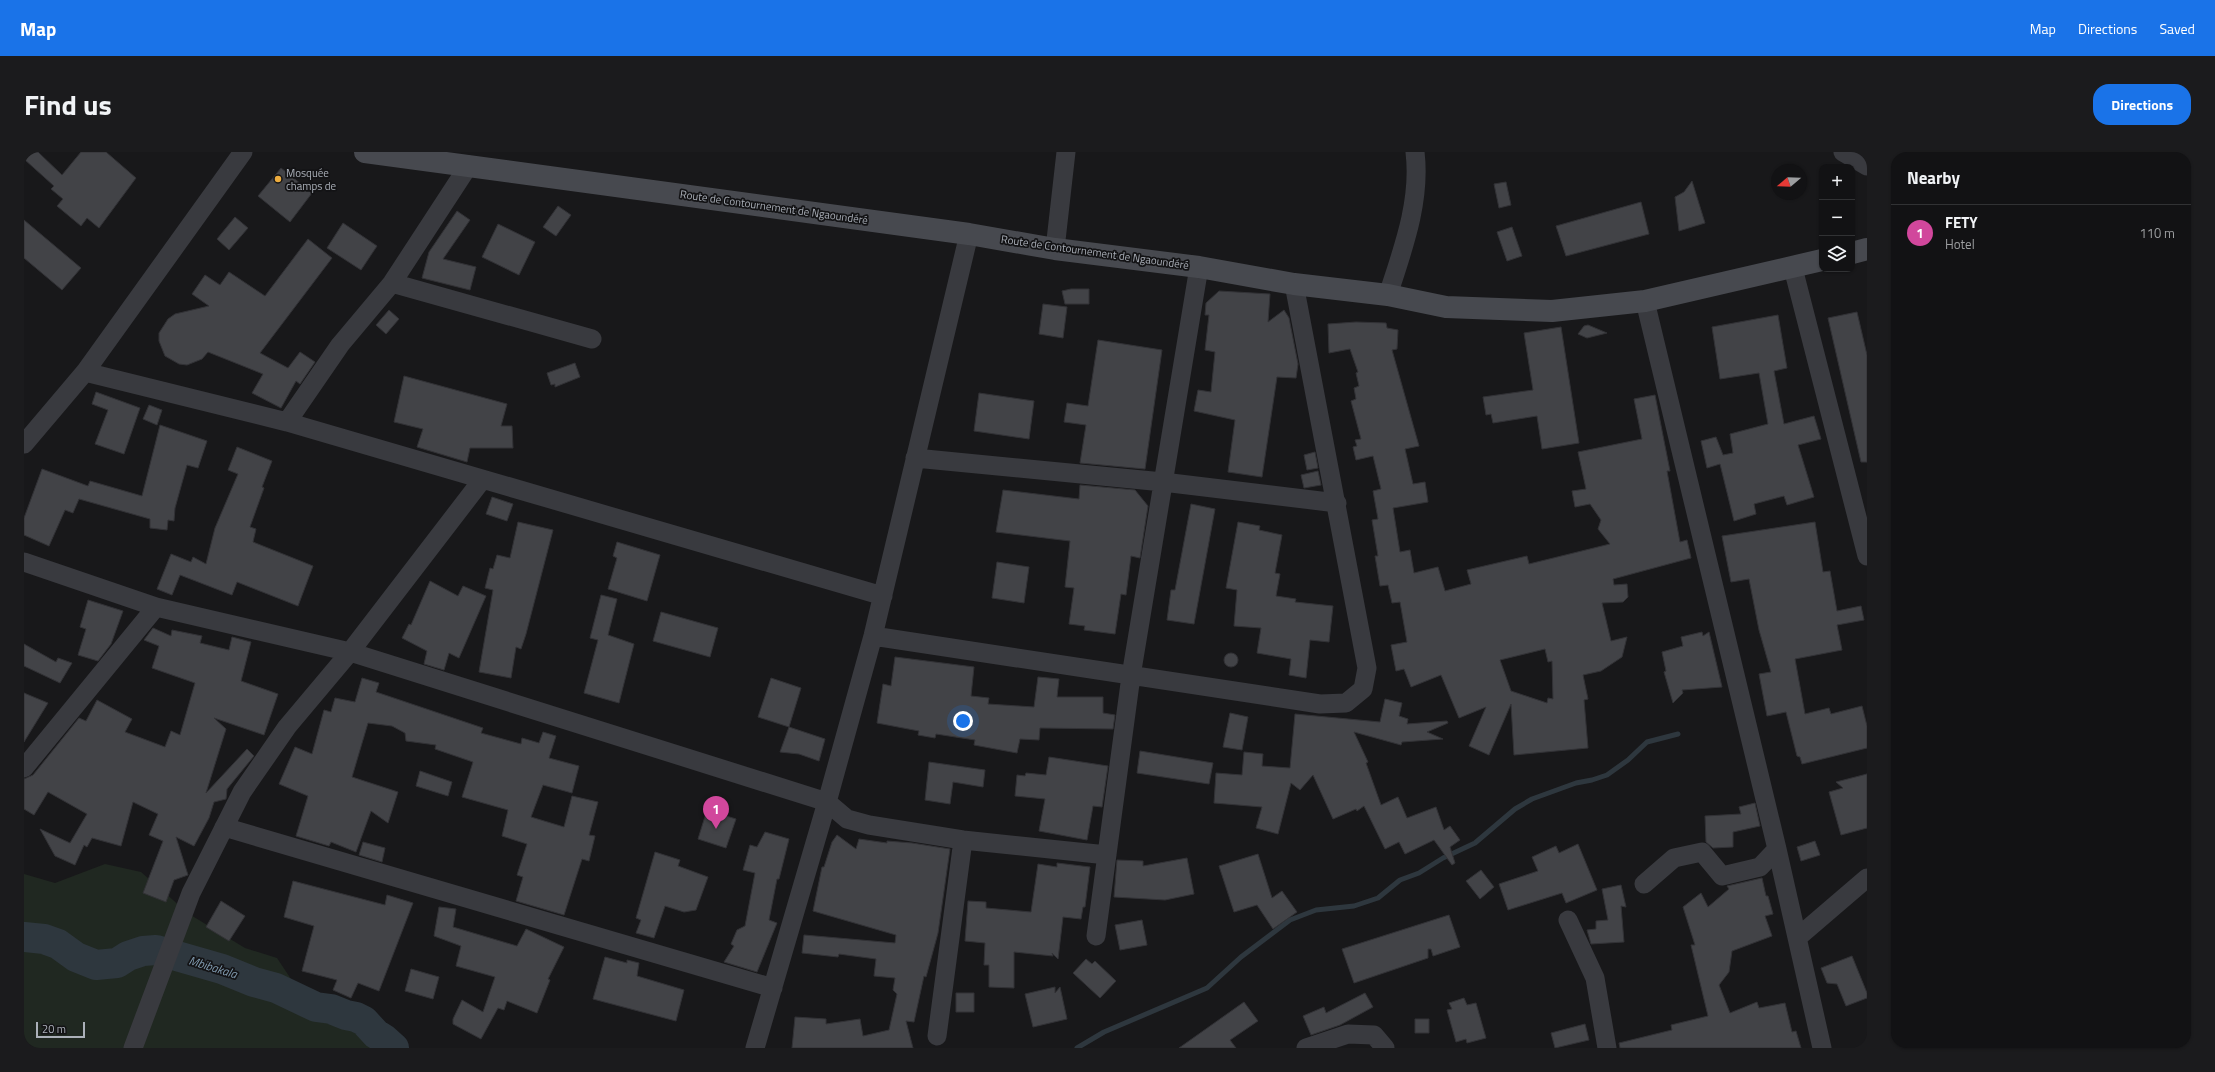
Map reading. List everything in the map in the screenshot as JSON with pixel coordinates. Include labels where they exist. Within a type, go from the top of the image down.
[{"type":"street","points":[[24,444],[85,372],[243,152]]},
{"type":"street","name":"Route de Contournement de Ngaoundéré","points":[[366,152],[969,234],[1055,249],[1199,267],[1294,284],[1388,295],[1446,307],[1552,312],[1645,301],[1819,261]]},
{"type":"street","points":[[1055,249],[1066,152]]},
{"type":"street","points":[[1388,295],[1411,224],[1417,165],[1416,152]]},
{"type":"street","points":[[1843,152],[1867,166]]},
{"type":"street","points":[[287,422],[340,345],[392,283],[469,166]]},
{"type":"street","points":[[755,1048],[827,802],[873,636],[969,234]]},
{"type":"street","points":[[1855,252],[1867,249]]},
{"type":"street","points":[[1096,936],[1131,676],[1199,267]]},
{"type":"street","points":[[1793,268],[1867,556]]},
{"type":"street","points":[[392,283],[592,339]]},
{"type":"street","points":[[873,636],[1320,704],[1346,703],[1358,694],[1363,689],[1367,668],[1337,503],[1294,284]]},
{"type":"street","points":[[1645,301],[1777,849],[1822,1048]]},
{"type":"street","points":[[85,372],[287,422],[883,596]]},
{"type":"street","points":[[915,458],[1163,482],[1337,503]]},
{"type":"street","points":[[133,1048],[191,893],[242,792],[287,727],[350,652],[482,480]]},
{"type":"street","points":[[24,562],[156,607],[350,652],[827,802],[848,819],[869,825],[963,840],[1107,855]]},
{"type":"street","points":[[24,768],[156,607]]},
{"type":"street","points":[[224,827],[773,988]]},
{"type":"street","points":[[937,1036],[963,840]]},
{"type":"street","points":[[1644,884],[1674,858],[1702,852],[1722,876],[1760,867],[1777,849]]},
{"type":"street","points":[[1797,938],[1867,878]]},
{"type":"street","points":[[1568,920],[1595,978],[1607,1048]]},
{"type":"street","points":[[1306,1048],[1348,1034],[1374,1035],[1385,1048]]},
{"type":"shaded area","name":"Mbibakala","points":[[105,864],[141,872],[189,914],[245,948],[277,958],[305,1000],[363,1010],[408,1048],[24,1048],[24,874],[55,883]]},
{"type":"building","points":[[24,152],[38,152],[62,175],[81,152],[106,152],[136,178],[99,228],[87,218],[81,226],[57,206],[63,199],[51,189],[54,186],[24,159]]},
{"type":"building","points":[[281,168],[312,193],[290,222],[258,196]]},
{"type":"building","points":[[1692,181],[1705,223],[1679,231],[1675,197],[1684,192]]},
{"type":"building","points":[[1506,182],[1511,205],[1499,208],[1494,184]]},
{"type":"building","points":[[1641,202],[1649,234],[1566,256],[1556,226]]},
{"type":"building","points":[[558,206],[571,215],[556,236],[543,227]]},
{"type":"building","points":[[457,211],[470,220],[443,259],[476,267],[470,290],[422,278],[429,252]]},
{"type":"building","points":[[235,217],[248,228],[229,250],[217,239]]},
{"type":"building","points":[[24,220],[81,268],[62,290],[24,258]]},
{"type":"building","points":[[343,223],[377,246],[361,270],[327,248]]},
{"type":"building","points":[[498,224],[535,242],[519,275],[482,257]]},
{"type":"building","points":[[1512,227],[1522,256],[1507,261],[1497,232]]},
{"type":"building","points":[[308,239],[332,258],[260,353],[288,368],[300,352],[315,362],[300,384],[296,381],[281,408],[252,393],[263,374],[208,352],[202,359],[187,365],[179,364],[165,356],[159,341],[159,333],[168,319],[175,314],[209,306],[192,294],[205,275],[220,285],[229,272],[265,296]]},
{"type":"building","points":[[1071,289],[1089,289],[1089,304],[1065,304],[1062,291]]},
{"type":"building","points":[[1219,291],[1270,294],[1268,322],[1284,310],[1289,318],[1298,364],[1296,378],[1277,377],[1262,477],[1228,472],[1235,420],[1194,411],[1198,390],[1211,392],[1215,352],[1205,350],[1209,315],[1205,315],[1206,303]]},
{"type":"building","points":[[1043,304],[1067,307],[1063,338],[1039,334]]},
{"type":"building","points":[[389,310],[399,319],[386,334],[376,325]]},
{"type":"building","points":[[1857,312],[1867,355],[1867,462],[1861,462],[1828,318]]},
{"type":"building","points":[[1778,315],[1787,368],[1774,371],[1784,424],[1814,416],[1821,439],[1798,445],[1814,497],[1787,505],[1784,496],[1754,504],[1756,514],[1734,521],[1720,464],[1707,468],[1701,441],[1716,437],[1723,455],[1733,453],[1730,434],[1768,424],[1759,373],[1720,379],[1712,327]]},
{"type":"building","points":[[1356,322],[1386,323],[1387,328],[1398,330],[1397,349],[1392,350],[1419,446],[1405,449],[1413,484],[1425,482],[1428,502],[1393,508],[1400,552],[1410,550],[1414,573],[1438,567],[1445,591],[1471,584],[1467,570],[1527,556],[1529,564],[1610,544],[1598,529],[1601,520],[1590,504],[1575,507],[1572,491],[1586,489],[1578,452],[1642,439],[1634,399],[1655,395],[1670,471],[1667,471],[1680,542],[1687,540],[1691,558],[1613,579],[1614,585],[1627,584],[1628,597],[1623,602],[1602,603],[1611,641],[1627,637],[1622,657],[1601,671],[1583,675],[1588,699],[1584,700],[1588,748],[1514,755],[1511,704],[1489,755],[1469,746],[1486,707],[1459,718],[1441,675],[1411,687],[1404,669],[1396,671],[1391,645],[1407,642],[1400,602],[1392,603],[1388,585],[1380,586],[1375,556],[1378,556],[1372,520],[1378,519],[1373,491],[1381,489],[1373,456],[1356,460],[1353,447],[1357,446],[1355,440],[1361,439],[1351,401],[1356,399],[1354,388],[1359,386],[1356,373],[1358,372],[1350,349],[1329,353],[1328,324]],"holes":[[[1545,649],[1548,662],[1552,661],[1553,699],[1548,698],[1547,703],[1511,691],[1500,660]]]},
{"type":"building","points":[[1588,325],[1607,333],[1587,338],[1578,334],[1584,326]]},
{"type":"building","points":[[1561,327],[1579,443],[1542,449],[1537,416],[1493,423],[1491,414],[1486,415],[1483,397],[1533,390],[1524,333]]},
{"type":"building","points":[[1098,340],[1162,350],[1145,469],[1080,463],[1086,425],[1064,422],[1067,403],[1088,406]]},
{"type":"building","points":[[575,363],[580,377],[555,387],[555,384],[551,385],[547,373]]},
{"type":"building","points":[[404,376],[507,404],[501,426],[512,426],[513,448],[470,448],[467,462],[417,447],[423,429],[394,422]]},
{"type":"building","points":[[96,392],[140,408],[124,454],[95,444],[108,410],[92,404]]},
{"type":"building","points":[[979,393],[1034,401],[1029,439],[974,431]]},
{"type":"building","points":[[149,405],[162,410],[157,425],[143,419]]},
{"type":"building","points":[[160,425],[207,441],[198,468],[187,465],[175,508],[174,521],[168,520],[167,530],[150,528],[150,519],[79,499],[73,513],[65,510],[49,546],[24,535],[24,518],[42,469],[88,486],[90,481],[142,496]]},
{"type":"building","points":[[237,447],[272,461],[262,487],[264,488],[250,527],[256,529],[253,542],[313,566],[298,606],[237,582],[232,595],[180,575],[172,595],[157,589],[171,554],[191,562],[193,557],[206,564],[215,528],[238,474],[228,470]]},
{"type":"building","points":[[1315,452],[1318,468],[1307,470],[1304,455]]},
{"type":"building","points":[[1318,471],[1321,485],[1304,488],[1301,475]]},
{"type":"building","points":[[1080,485],[1135,490],[1148,506],[1140,558],[1131,556],[1126,595],[1121,594],[1115,634],[1084,630],[1085,626],[1069,624],[1074,588],[1065,587],[1070,541],[996,532],[1003,490],[1079,499]]},
{"type":"building","points":[[492,497],[513,504],[507,521],[486,514]]},
{"type":"building","points":[[1191,504],[1215,509],[1194,624],[1167,620],[1171,590],[1175,590]]},
{"type":"building","points":[[518,522],[553,530],[526,634],[521,649],[516,647],[511,678],[479,672],[493,590],[485,588],[490,568],[493,569],[497,555],[510,558]]},
{"type":"building","points":[[1238,522],[1260,526],[1259,530],[1282,535],[1275,573],[1280,574],[1276,596],[1296,599],[1295,602],[1333,606],[1329,642],[1310,640],[1306,678],[1289,675],[1291,659],[1257,653],[1261,628],[1234,626],[1237,590],[1226,588]]},
{"type":"building","points":[[1815,522],[1823,572],[1830,571],[1837,611],[1861,606],[1864,620],[1837,625],[1842,650],[1795,659],[1805,714],[1829,708],[1831,714],[1862,706],[1867,726],[1867,748],[1802,764],[1800,757],[1797,756],[1786,712],[1767,716],[1759,674],[1771,672],[1759,630],[1749,579],[1731,582],[1722,536]]},
{"type":"building","points":[[617,542],[660,555],[647,601],[608,589],[617,558],[613,556]]},
{"type":"building","points":[[997,562],[1029,567],[1024,603],[992,598]]},
{"type":"building","points":[[430,581],[458,596],[463,586],[486,596],[459,658],[449,653],[444,670],[424,664],[427,651],[402,638],[409,624],[411,625]]},
{"type":"building","points":[[601,595],[617,599],[608,635],[634,644],[619,703],[584,693],[598,640],[590,638]]},
{"type":"building","points":[[88,600],[123,611],[111,644],[98,661],[78,655],[86,629],[80,627]]},
{"type":"building","points":[[661,612],[718,628],[710,657],[653,641]]},
{"type":"building","points":[[153,628],[171,636],[172,630],[202,636],[200,643],[229,650],[232,637],[251,642],[241,681],[278,694],[264,735],[214,718],[226,729],[206,793],[247,749],[254,756],[227,789],[226,799],[214,802],[209,818],[194,846],[176,837],[188,875],[174,880],[166,902],[143,893],[163,841],[149,835],[158,814],[133,802],[121,846],[92,838],[87,847],[84,845],[75,865],[55,856],[40,829],[70,843],[87,814],[48,792],[34,815],[24,809],[24,779],[33,775],[79,718],[86,721],[97,700],[132,719],[125,732],[165,747],[171,731],[180,735],[195,683],[152,668],[159,646],[144,640]]},
{"type":"building","points":[[1702,632],[1703,636],[1709,632],[1722,687],[1682,690],[1683,693],[1673,703],[1664,672],[1666,671],[1662,652],[1683,646],[1681,637]]},
{"type":"building","points":[[24,644],[56,662],[58,658],[72,663],[60,683],[24,666]]},
{"type":"building","points":[[1228,653],[1234,653],[1238,657],[1238,663],[1234,667],[1228,667],[1224,663],[1224,657]]},
{"type":"building","points":[[895,657],[974,667],[971,696],[989,698],[988,704],[1034,707],[1038,677],[1059,679],[1057,697],[1103,697],[1103,713],[1115,715],[1113,729],[1040,728],[1039,740],[1020,739],[1017,753],[974,745],[975,740],[936,734],[935,738],[918,735],[919,731],[877,723],[883,684],[891,686]]},
{"type":"building","points":[[362,678],[379,683],[376,692],[483,728],[481,733],[521,744],[522,738],[539,743],[543,732],[556,736],[549,758],[579,766],[572,793],[543,785],[531,817],[564,827],[572,796],[598,802],[589,835],[595,836],[589,861],[582,859],[564,915],[516,901],[523,877],[517,875],[527,844],[502,836],[508,810],[462,797],[473,762],[435,749],[436,745],[406,741],[405,733],[392,726],[368,723],[352,777],[398,792],[388,823],[371,811],[356,852],[331,842],[329,846],[296,836],[308,796],[279,784],[295,747],[312,754],[324,710],[331,712],[335,698],[355,702]]},
{"type":"building","points":[[771,678],[801,688],[789,727],[758,717]]},
{"type":"building","points":[[24,693],[48,703],[24,742]]},
{"type":"building","points":[[1385,699],[1402,703],[1399,716],[1408,719],[1407,724],[1447,721],[1448,723],[1427,732],[1443,739],[1402,742],[1401,745],[1354,732],[1368,762],[1366,763],[1381,805],[1398,797],[1407,818],[1436,807],[1444,830],[1450,826],[1460,840],[1450,847],[1455,863],[1452,865],[1434,840],[1405,854],[1399,842],[1385,849],[1364,806],[1357,811],[1356,809],[1333,819],[1313,775],[1300,790],[1291,783],[1278,834],[1256,828],[1262,807],[1214,803],[1216,773],[1242,775],[1244,752],[1263,754],[1262,766],[1290,768],[1295,714],[1380,722]]},
{"type":"building","points":[[1230,713],[1248,717],[1242,750],[1223,747]]},
{"type":"building","points":[[789,727],[825,739],[819,761],[799,754],[780,752]]},
{"type":"building","points":[[1140,751],[1213,763],[1209,784],[1137,773]]},
{"type":"building","points":[[1049,757],[1108,766],[1102,807],[1093,806],[1087,840],[1039,831],[1045,799],[1015,796],[1017,775],[1025,776],[1026,773],[1046,775]]},
{"type":"building","points":[[929,762],[985,770],[983,787],[953,782],[950,804],[925,800]]},
{"type":"building","points":[[420,771],[452,782],[448,796],[416,786]]},
{"type":"building","points":[[1867,774],[1867,828],[1841,835],[1829,792],[1843,788],[1836,782]]},
{"type":"building","points":[[1755,803],[1760,826],[1733,832],[1733,847],[1713,848],[1706,842],[1705,816],[1741,814],[1739,807]]},
{"type":"building","points":[[707,810],[736,819],[726,848],[698,839]]},
{"type":"building","points":[[765,832],[789,839],[779,879],[777,879],[769,920],[777,923],[757,972],[724,962],[734,946],[731,944],[737,930],[745,926],[755,873],[743,870],[750,845],[757,847]]},
{"type":"building","points":[[837,835],[856,849],[859,839],[887,843],[887,841],[912,843],[950,849],[938,933],[926,977],[924,976],[914,1022],[906,1021],[913,1048],[792,1048],[795,1017],[826,1019],[826,1024],[860,1019],[863,1036],[889,1030],[897,994],[893,990],[895,978],[874,976],[876,959],[839,954],[838,957],[802,953],[804,935],[895,943],[896,935],[813,911],[822,867],[824,867],[832,842]]},
{"type":"building","points":[[1815,841],[1820,855],[1801,861],[1797,847]]},
{"type":"building","points":[[363,842],[385,848],[382,862],[359,855]]},
{"type":"building","points":[[1578,844],[1597,890],[1566,903],[1562,893],[1508,910],[1499,884],[1538,871],[1532,857],[1556,846],[1559,853]]},
{"type":"building","points":[[655,852],[680,860],[678,866],[708,877],[696,910],[684,912],[665,906],[654,938],[636,933],[641,920],[636,918]]},
{"type":"building","points":[[1258,854],[1272,898],[1282,891],[1297,912],[1273,929],[1257,905],[1234,912],[1219,866]]},
{"type":"building","points":[[1187,858],[1194,894],[1165,900],[1114,897],[1117,860],[1143,861],[1143,866]]},
{"type":"building","points":[[1057,863],[1090,867],[1085,907],[1083,907],[1081,919],[1063,917],[1058,959],[1052,953],[1053,956],[1014,952],[1014,988],[989,987],[989,965],[984,965],[985,943],[965,941],[968,901],[986,902],[986,908],[1031,912],[1038,864],[1057,867]]},
{"type":"building","points":[[1481,870],[1494,887],[1480,899],[1466,881]]},
{"type":"building","points":[[1762,878],[1766,896],[1768,896],[1773,914],[1765,916],[1772,936],[1732,951],[1729,972],[1719,985],[1730,1013],[1757,1002],[1759,1008],[1785,1003],[1792,1032],[1796,1031],[1801,1048],[1620,1048],[1619,1043],[1672,1030],[1671,1025],[1708,1016],[1691,945],[1695,945],[1683,907],[1701,893],[1708,907],[1729,889],[1727,886]]},
{"type":"building","points":[[293,881],[385,905],[387,895],[413,903],[379,991],[358,983],[351,998],[333,990],[337,980],[302,971],[314,926],[284,917]]},
{"type":"building","points":[[1621,885],[1626,907],[1621,906],[1624,942],[1591,944],[1587,930],[1596,929],[1596,921],[1608,920],[1602,889]]},
{"type":"building","points":[[221,901],[245,916],[229,941],[206,927]]},
{"type":"building","points":[[439,907],[456,909],[453,927],[517,946],[526,929],[564,947],[548,979],[550,980],[537,1013],[507,1001],[504,1010],[498,1008],[481,1039],[453,1024],[453,1019],[462,1000],[483,1012],[495,977],[456,966],[461,946],[434,936]]},
{"type":"building","points":[[1449,915],[1460,947],[1433,956],[1431,949],[1428,949],[1428,958],[1354,983],[1342,949]]},
{"type":"building","points":[[1142,920],[1147,945],[1120,950],[1115,925]]},
{"type":"building","points":[[1852,956],[1867,993],[1867,998],[1846,1006],[1837,984],[1827,983],[1821,968]]},
{"type":"building","points":[[605,957],[627,963],[627,960],[639,963],[637,976],[684,990],[676,1021],[593,999]]},
{"type":"building","points":[[1086,959],[1092,964],[1095,961],[1116,981],[1100,998],[1073,973]]},
{"type":"building","points":[[411,969],[439,977],[433,999],[405,991]]},
{"type":"building","points":[[1055,987],[1055,993],[1060,987],[1067,1019],[1033,1027],[1025,994]]},
{"type":"building","points":[[956,993],[974,993],[974,1012],[956,1012]]},
{"type":"building","points":[[1365,993],[1373,1007],[1340,1025],[1311,1035],[1303,1016],[1324,1007],[1326,1013]]},
{"type":"building","points":[[1464,998],[1467,1005],[1476,1003],[1486,1038],[1467,1043],[1466,1039],[1456,1042],[1447,1010],[1452,1009],[1449,1003]]},
{"type":"building","points":[[1244,1002],[1258,1021],[1230,1040],[1236,1048],[1179,1048]]},
{"type":"building","points":[[1415,1019],[1429,1019],[1429,1033],[1415,1033]]},
{"type":"building","points":[[1585,1024],[1589,1040],[1555,1048],[1551,1033]]},
{"type":"waterway","points":[[1077,1048],[1104,1032],[1207,988],[1241,957],[1290,920],[1316,910],[1354,906],[1378,898],[1400,880],[1419,873],[1443,858],[1475,843],[1515,809],[1532,799],[1576,783],[1607,775],[1628,760],[1647,742],[1678,734]]},
{"type":"waterway","name":"Mbibakala","points":[[24,937],[44,939],[58,944],[76,957],[96,965],[117,963],[128,956],[143,951],[156,950],[222,969],[254,982],[276,988],[316,1007],[331,1009],[356,1017],[364,1021],[376,1034],[394,1048]]},
{"type":"place","name":"Mosquée champs de","points":[[278,179]]},
{"type":"place","name":"FETY","points":[[716,829]]}]
